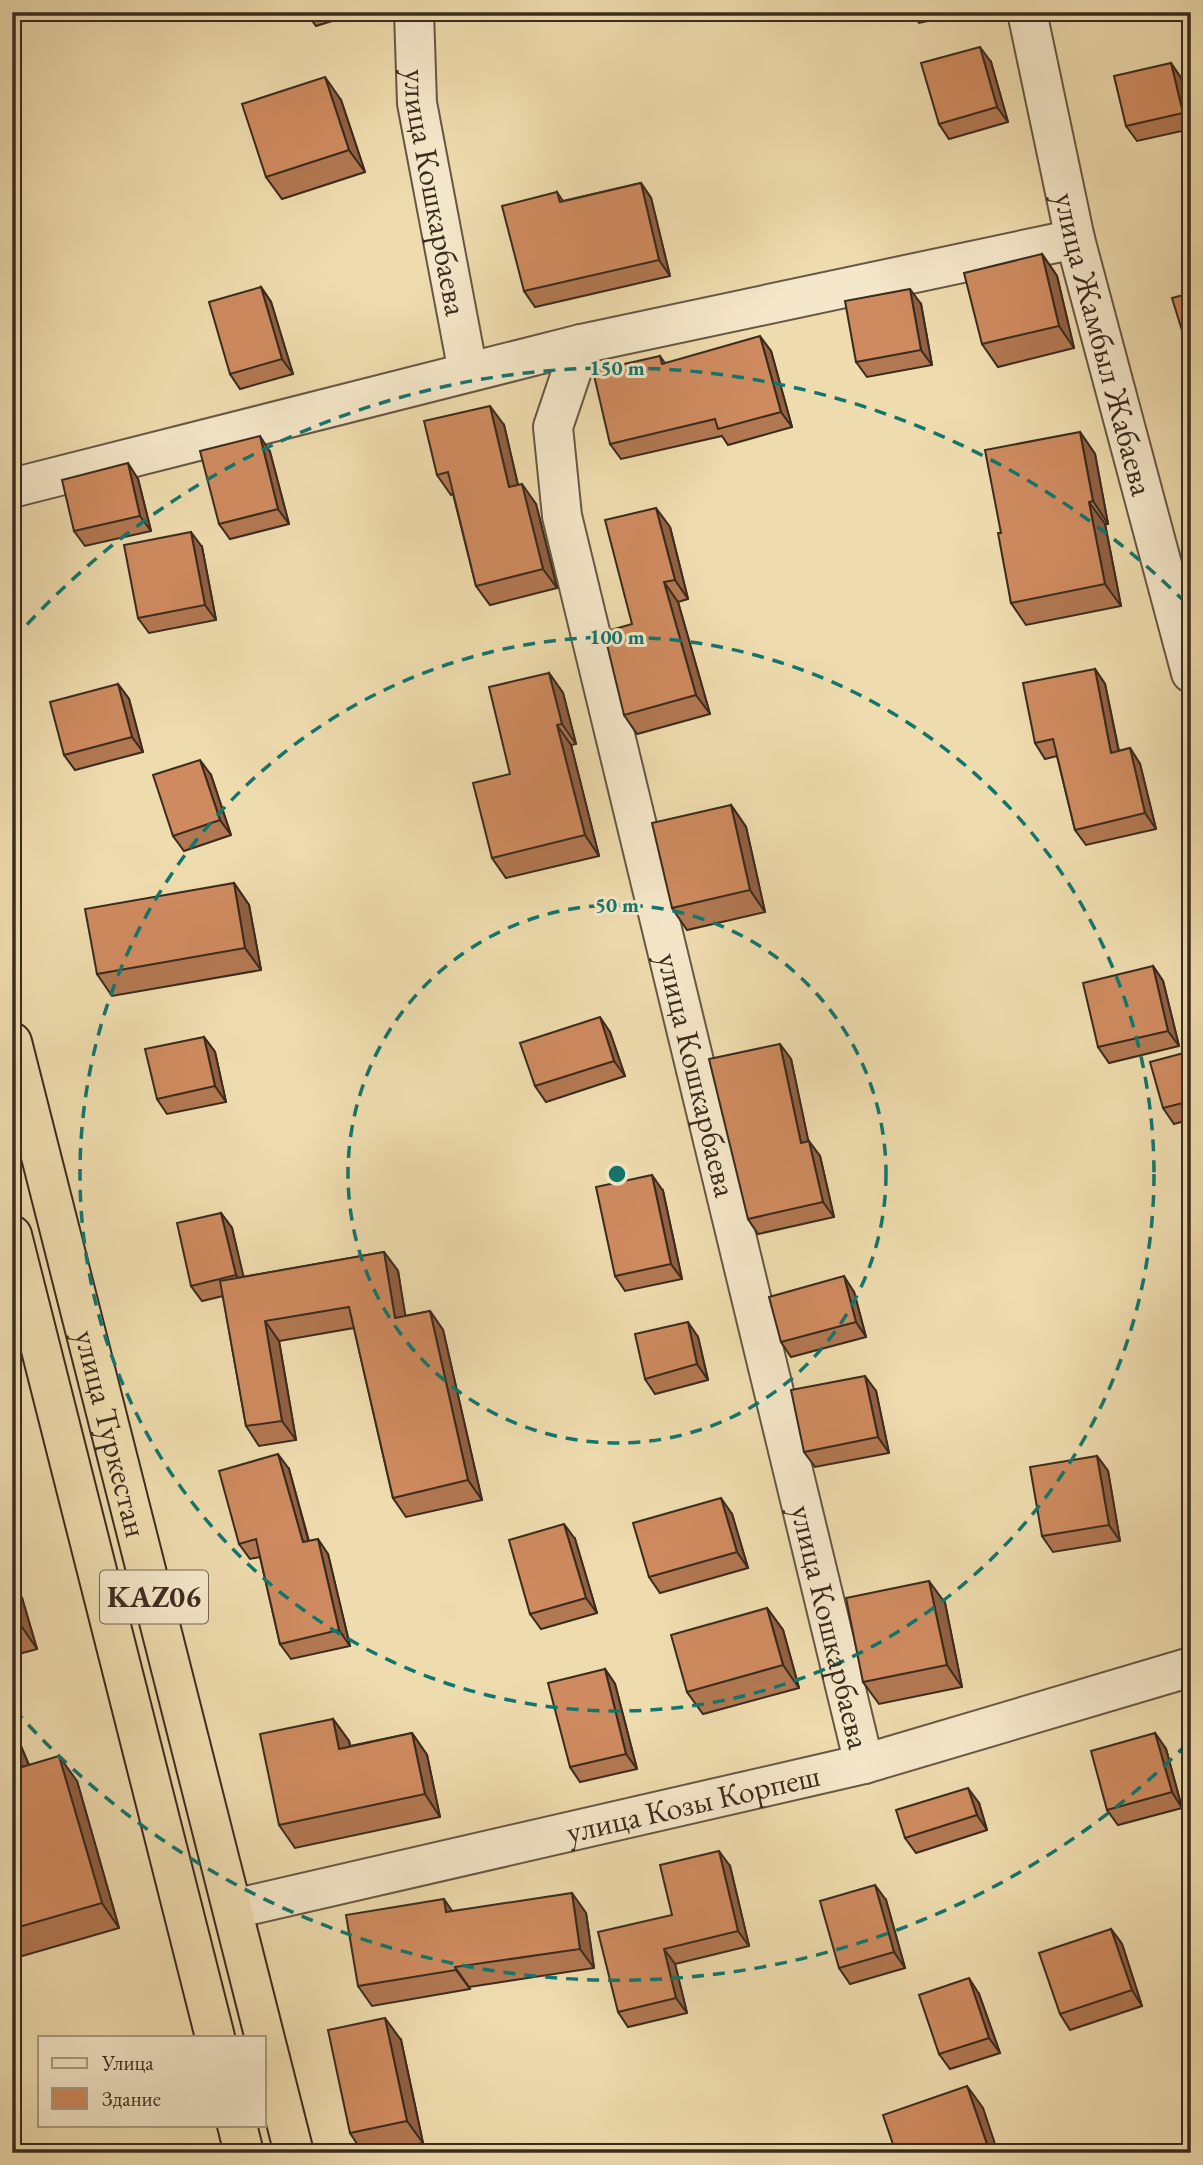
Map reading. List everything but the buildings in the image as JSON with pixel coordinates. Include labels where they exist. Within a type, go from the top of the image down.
[{"type":"highway","name":"улица Туркестан","points":[[12,1042],[265,2036]]},
{"type":"highway","name":"улица Туркестан","points":[[12,1235],[17,1273],[215,2036]]},
{"type":"highway","name":"улица Туркестан","points":[[266,2041],[294,2153]]},
{"type":"highway","points":[[237,2126],[244,2153]]},
{"type":"street","name":"улица Кошкарбаева","points":[[414,12],[417,103],[468,372]]},
{"type":"street","name":"улица Жамбыл Жабаева","points":[[1027,12],[1075,239],[1191,673]]},
{"type":"street","points":[[12,488],[581,344],[1075,239]]},
{"type":"street","name":"улица Кошкарбаева","points":[[581,344],[553,427],[562,516],[864,1764]]},
{"type":"street","name":"улица Козы Корпеш","points":[[233,1909],[864,1764],[1191,1667]]}]
